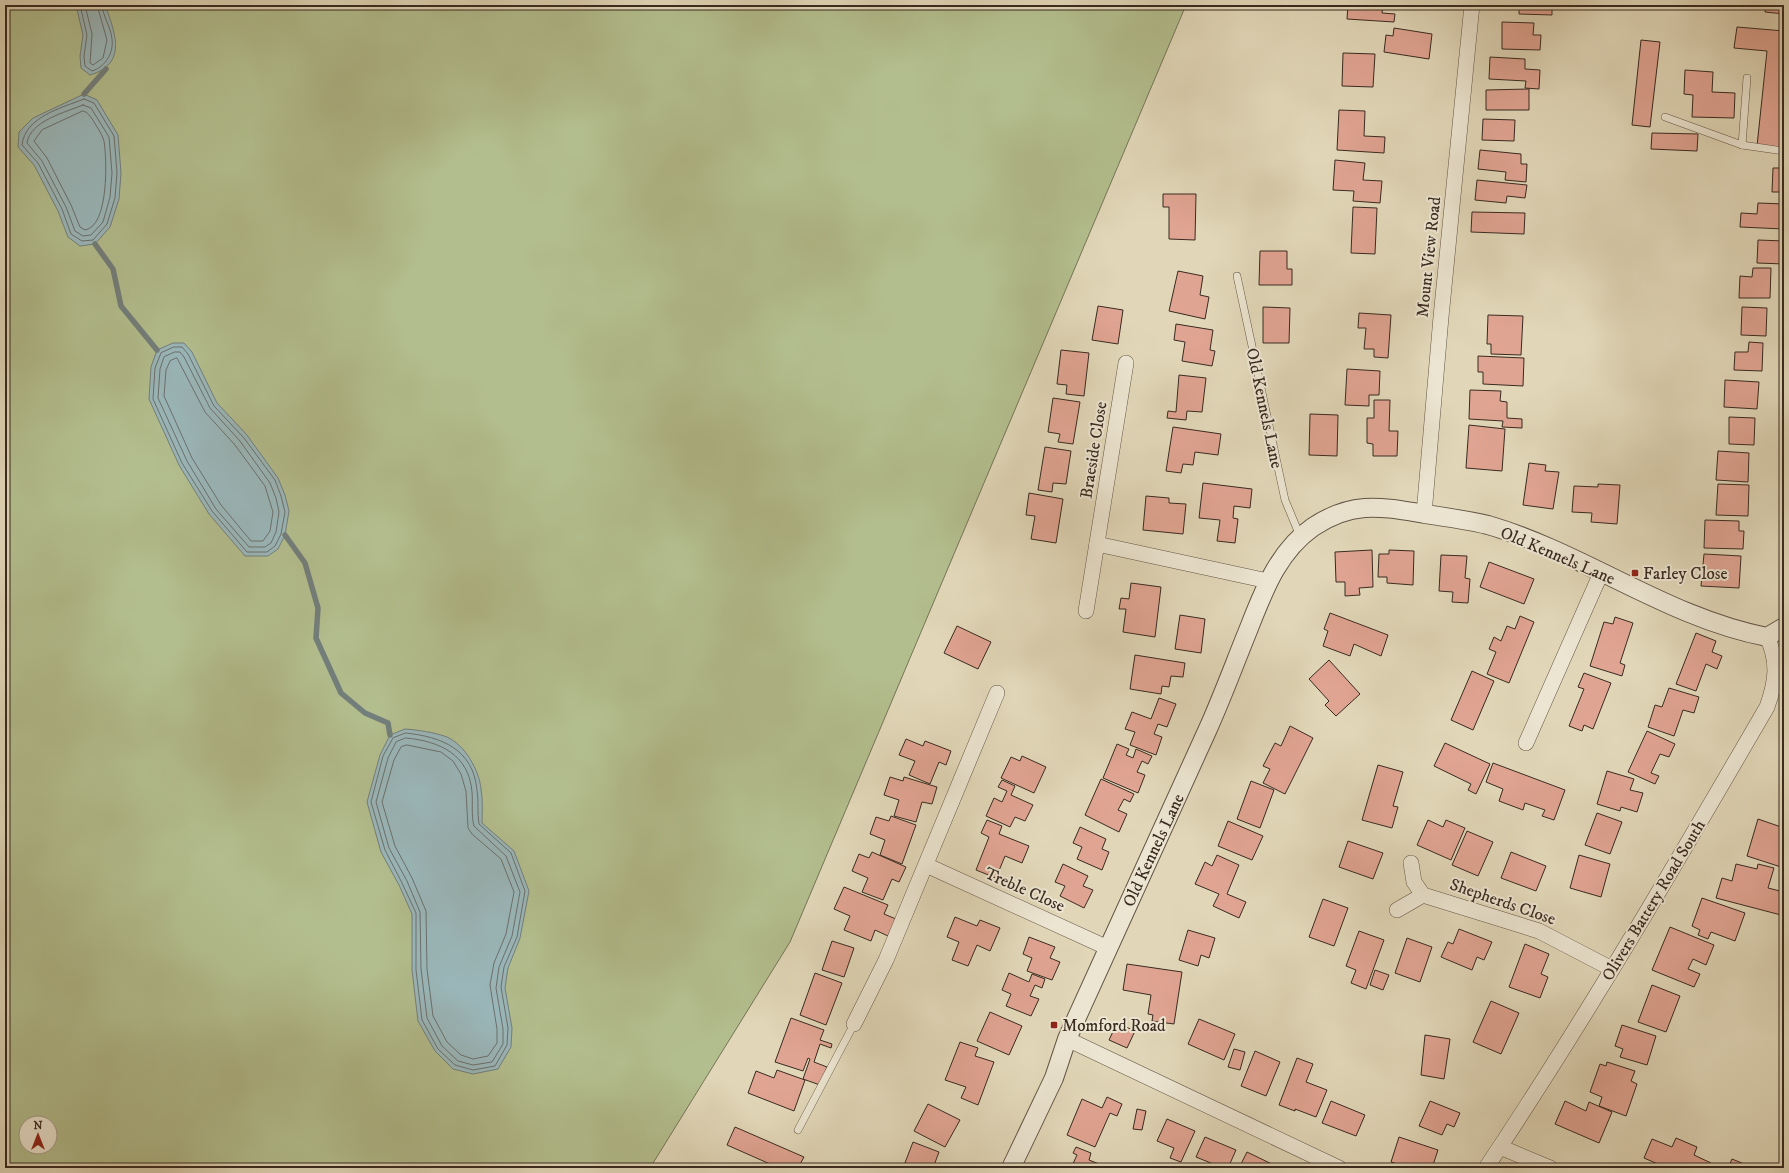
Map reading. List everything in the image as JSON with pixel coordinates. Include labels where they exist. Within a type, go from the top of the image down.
[{"type":"street","name":"Mount View Road","points":[[1424,514],[1441,317],[1472,5]]},
{"type":"street","name":"Braeside Close","points":[[1086,612],[1126,363]]},
{"type":"street","name":"Old Kennels Lane","points":[[1011,1168],[1054,1078],[1067,1039],[1208,728],[1268,582],[1283,556],[1300,537],[1334,515],[1353,509],[1386,507],[1454,518],[1488,526],[1538,543],[1600,573],[1714,623],[1745,633],[1767,637]]},
{"type":"street","points":[[1097,544],[1268,582]]},
{"type":"street","points":[[1526,742],[1600,573]]},
{"type":"street","points":[[1767,637],[1784,627]]},
{"type":"street","name":"Olivers Battery Road South","points":[[1486,1168],[1612,969],[1691,839],[1767,706],[1774,686],[1775,670],[1772,648],[1767,637]]},
{"type":"street","points":[[854,1024],[886,960],[997,693]]},
{"type":"street","name":"Shepherds Close","points":[[1411,863],[1414,882],[1422,895],[1539,931],[1612,969]]},
{"type":"street","name":"Treble Close","points":[[926,865],[1108,948]]},
{"type":"street","name":"Shepherds Close","points":[[1397,910],[1422,895]]},
{"type":"street","points":[[1067,1039],[1339,1168]]},
{"type":"street","points":[[1500,1147],[1550,1168]]},
{"type":"lane","points":[[1742,145],[1748,78]]},
{"type":"lane","points":[[1665,118],[1742,145],[1784,151]]},
{"type":"lane","name":"Old Kennels Lane","points":[[1237,276],[1284,500],[1300,537]]},
{"type":"lane","points":[[798,1130],[854,1024]]},
{"type":"green space","points":[[5,5],[1186,5],[790,942],[650,1168],[5,1168]]},
{"type":"water","points":[[76,5],[105,5],[115,36],[116,46],[110,63],[102,70],[90,75],[81,68],[80,56],[83,35]]},
{"type":"water","points":[[84,94],[97,100],[118,135],[121,173],[119,199],[110,227],[95,244],[80,246],[68,237],[58,211],[34,165],[18,147],[19,132],[33,118]]},
{"type":"water","points":[[173,343],[184,343],[192,352],[217,403],[247,435],[278,478],[285,495],[289,511],[285,535],[278,549],[268,556],[245,556],[209,514],[179,465],[149,399],[151,367],[157,350]]},
{"type":"water","points":[[405,729],[447,737],[460,746],[465,752],[474,766],[480,782],[482,797],[482,823],[514,851],[529,891],[520,938],[508,968],[505,988],[512,1028],[511,1047],[498,1069],[473,1074],[453,1069],[435,1051],[418,1021],[412,970],[412,914],[399,885],[381,852],[367,802],[380,755],[390,735]]},
{"type":"building","points":[[1348,5],[1383,5],[1382,13],[1395,14],[1394,22],[1347,19]]},
{"type":"building","points":[[1507,5],[1552,5],[1552,15],[1519,14],[1519,6]]},
{"type":"building","points":[[1766,5],[1784,5],[1784,14],[1765,12]]},
{"type":"building","points":[[1502,22],[1534,23],[1533,35],[1541,35],[1540,50],[1502,49]]},
{"type":"building","points":[[1737,27],[1784,31],[1784,149],[1757,146],[1767,51],[1734,48]]},
{"type":"building","points":[[1394,28],[1432,34],[1429,59],[1384,52],[1386,35],[1393,36]]},
{"type":"building","points":[[1641,40],[1660,42],[1650,127],[1632,125]]},
{"type":"building","points":[[1343,53],[1375,54],[1373,87],[1342,86]]},
{"type":"building","points":[[1490,57],[1525,59],[1525,69],[1540,70],[1539,89],[1525,88],[1526,81],[1489,79]]},
{"type":"building","points":[[1685,70],[1713,72],[1712,92],[1735,93],[1734,118],[1692,117],[1693,95],[1684,94]]},
{"type":"building","points":[[1529,89],[1529,110],[1486,110],[1486,90]]},
{"type":"building","points":[[1339,110],[1365,111],[1364,136],[1385,137],[1384,153],[1337,150]]},
{"type":"building","points":[[1483,119],[1515,120],[1514,141],[1482,140]]},
{"type":"building","points":[[1652,133],[1698,134],[1697,151],[1651,149]]},
{"type":"building","points":[[1480,150],[1521,154],[1521,164],[1527,164],[1526,182],[1505,180],[1506,172],[1478,169]]},
{"type":"building","points":[[1335,160],[1365,163],[1363,180],[1382,181],[1380,203],[1353,201],[1354,191],[1333,190]]},
{"type":"building","points":[[1773,168],[1784,168],[1784,192],[1772,192]]},
{"type":"building","points":[[1477,180],[1527,185],[1525,198],[1507,196],[1506,203],[1475,200]]},
{"type":"building","points":[[1163,194],[1196,194],[1195,240],[1169,239],[1169,207],[1163,207]]},
{"type":"building","points":[[1758,203],[1784,204],[1784,229],[1740,227],[1741,213],[1757,214]]},
{"type":"building","points":[[1353,207],[1377,208],[1375,254],[1351,253]]},
{"type":"building","points":[[1472,212],[1525,213],[1524,234],[1471,232]]},
{"type":"building","points":[[1758,240],[1784,241],[1784,264],[1757,263]]},
{"type":"building","points":[[1260,251],[1287,251],[1287,269],[1292,269],[1292,285],[1259,285]]},
{"type":"building","points":[[1753,268],[1771,268],[1770,298],[1739,298],[1740,276],[1752,277]]},
{"type":"building","points":[[1178,271],[1203,276],[1200,295],[1209,297],[1205,319],[1169,311]]},
{"type":"building","points":[[1098,306],[1123,310],[1118,344],[1092,340]]},
{"type":"building","points":[[1263,307],[1290,308],[1289,343],[1263,343]]},
{"type":"building","points":[[1742,307],[1767,308],[1766,336],[1741,335]]},
{"type":"building","points":[[1359,313],[1391,315],[1388,358],[1374,357],[1374,349],[1364,349],[1366,328],[1358,328]]},
{"type":"building","points":[[1488,315],[1523,316],[1521,355],[1491,354],[1491,344],[1487,344]]},
{"type":"building","points":[[1176,324],[1213,330],[1210,350],[1215,351],[1212,366],[1182,361],[1185,342],[1174,340]]},
{"type":"building","points":[[1749,342],[1763,343],[1762,371],[1734,370],[1735,352],[1748,352]]},
{"type":"building","points":[[1061,350],[1089,353],[1084,396],[1066,394],[1067,385],[1057,384]]},
{"type":"building","points":[[1478,356],[1524,358],[1523,386],[1483,384],[1483,372],[1478,372]]},
{"type":"building","points":[[1347,369],[1380,371],[1379,395],[1369,395],[1369,406],[1345,405]]},
{"type":"building","points":[[1179,375],[1206,378],[1202,412],[1187,411],[1186,420],[1167,418],[1168,411],[1176,412]]},
{"type":"building","points":[[1725,380],[1759,382],[1757,409],[1724,407]]},
{"type":"building","points":[[1470,390],[1501,391],[1500,401],[1507,402],[1507,418],[1522,419],[1522,428],[1502,427],[1503,421],[1469,419]]},
{"type":"building","points":[[1053,398],[1080,402],[1073,444],[1058,442],[1060,434],[1048,432]]},
{"type":"building","points":[[1374,400],[1390,400],[1389,431],[1398,431],[1397,456],[1373,456],[1373,444],[1367,443],[1367,418],[1374,418]]},
{"type":"building","points":[[1310,414],[1338,415],[1337,456],[1309,455]]},
{"type":"building","points":[[1729,417],[1755,418],[1754,445],[1729,444]]},
{"type":"building","points":[[1469,425],[1505,429],[1502,471],[1466,468]]},
{"type":"building","points":[[1173,427],[1221,434],[1218,455],[1195,452],[1193,465],[1183,464],[1181,473],[1166,471]]},
{"type":"building","points":[[1045,447],[1071,451],[1066,484],[1053,483],[1052,492],[1038,490]]},
{"type":"building","points":[[1718,451],[1749,453],[1748,482],[1716,480]]},
{"type":"building","points":[[1529,463],[1546,465],[1545,471],[1559,472],[1553,509],[1523,505]]},
{"type":"building","points":[[1203,483],[1252,489],[1250,508],[1234,506],[1233,518],[1238,519],[1235,543],[1217,541],[1220,520],[1199,518]]},
{"type":"building","points":[[1598,484],[1620,485],[1617,524],[1591,522],[1592,513],[1572,512],[1574,486],[1598,487]]},
{"type":"building","points":[[1718,484],[1749,485],[1748,516],[1716,515]]},
{"type":"building","points":[[1029,493],[1063,499],[1056,543],[1031,539],[1035,516],[1026,515]]},
{"type":"building","points":[[1146,496],[1169,498],[1169,503],[1186,504],[1183,534],[1143,530]]},
{"type":"building","points":[[1705,520],[1739,521],[1739,531],[1744,531],[1743,549],[1704,548]]},
{"type":"building","points":[[1372,550],[1373,587],[1359,588],[1360,595],[1345,596],[1345,582],[1336,582],[1335,552]]},
{"type":"building","points":[[1389,550],[1414,551],[1413,585],[1387,583],[1387,577],[1378,577],[1379,554],[1389,554]]},
{"type":"building","points":[[1704,554],[1741,556],[1739,588],[1701,586]]},
{"type":"building","points":[[1441,555],[1467,556],[1465,578],[1470,579],[1468,603],[1452,602],[1453,592],[1439,591]]},
{"type":"building","points":[[1489,562],[1534,579],[1524,604],[1480,587]]},
{"type":"building","points":[[1131,583],[1161,587],[1155,637],[1123,632],[1126,609],[1119,609],[1121,598],[1129,599]]},
{"type":"building","points":[[1330,613],[1388,635],[1381,656],[1354,644],[1350,656],[1323,646],[1328,631],[1324,629]]},
{"type":"building","points":[[1180,615],[1205,619],[1201,653],[1175,649]]},
{"type":"building","points":[[1520,616],[1534,622],[1509,683],[1487,674],[1496,652],[1489,649],[1494,637],[1501,641],[1507,626],[1515,629]]},
{"type":"building","points":[[1615,617],[1633,623],[1620,663],[1625,665],[1622,676],[1590,666],[1604,622],[1613,624]]},
{"type":"building","points":[[957,626],[991,642],[978,669],[944,653]]},
{"type":"building","points":[[1696,633],[1716,641],[1712,652],[1722,656],[1717,669],[1706,664],[1696,691],[1676,684]]},
{"type":"building","points":[[1135,655],[1185,663],[1183,677],[1171,676],[1169,687],[1162,686],[1161,694],[1130,689]]},
{"type":"building","points":[[1329,660],[1360,694],[1336,716],[1325,705],[1329,701],[1309,679]]},
{"type":"building","points":[[1472,671],[1494,681],[1473,730],[1451,720]]},
{"type":"building","points":[[1584,673],[1611,683],[1593,729],[1584,725],[1582,731],[1569,726],[1584,689],[1578,687]]},
{"type":"building","points":[[1669,688],[1699,697],[1694,713],[1683,710],[1674,736],[1648,727],[1655,705],[1662,707]]},
{"type":"building","points":[[1159,698],[1176,704],[1167,727],[1158,724],[1154,734],[1162,737],[1156,755],[1130,745],[1135,732],[1125,729],[1132,712],[1151,719]]},
{"type":"building","points":[[1290,726],[1313,738],[1285,794],[1263,783],[1270,769],[1263,766],[1275,743],[1281,746]]},
{"type":"building","points":[[1647,731],[1675,744],[1669,757],[1660,754],[1651,773],[1659,776],[1655,784],[1628,772]]},
{"type":"building","points":[[906,739],[923,746],[925,741],[951,751],[946,765],[939,762],[930,784],[909,775],[915,761],[899,755]]},
{"type":"building","points":[[1445,743],[1490,764],[1476,794],[1468,790],[1471,784],[1434,766]]},
{"type":"building","points":[[1117,744],[1129,749],[1126,755],[1133,758],[1136,749],[1152,756],[1148,764],[1142,761],[1137,772],[1145,775],[1138,793],[1103,778]]},
{"type":"building","points":[[1022,756],[1046,767],[1034,793],[1001,778],[1011,757],[1020,761]]},
{"type":"building","points":[[1493,763],[1565,790],[1554,820],[1542,816],[1545,810],[1525,803],[1523,810],[1499,801],[1503,789],[1486,782]]},
{"type":"building","points":[[1378,765],[1403,772],[1393,806],[1398,807],[1392,828],[1362,820]]},
{"type":"building","points":[[1607,771],[1634,779],[1630,790],[1643,793],[1637,812],[1621,807],[1620,811],[1597,804]]},
{"type":"building","points":[[890,777],[903,781],[904,777],[937,787],[932,804],[922,802],[916,822],[894,816],[899,800],[884,795]]},
{"type":"building","points":[[1101,779],[1134,794],[1130,802],[1124,799],[1118,810],[1127,814],[1119,832],[1085,815]]},
{"type":"building","points":[[1002,780],[1015,786],[1011,795],[1033,805],[1025,821],[1015,817],[1010,827],[986,816],[994,798],[1002,802],[1007,791],[998,787]]},
{"type":"building","points":[[1251,781],[1274,790],[1260,828],[1237,819]]},
{"type":"building","points":[[1597,813],[1622,822],[1610,854],[1585,845]]},
{"type":"building","points":[[891,816],[916,825],[902,864],[880,855],[885,840],[870,834],[876,817],[889,821]]},
{"type":"building","points":[[1758,819],[1784,828],[1784,868],[1747,856]]},
{"type":"building","points":[[987,820],[1002,826],[999,834],[1029,846],[1022,863],[1005,856],[996,878],[976,870],[989,837],[981,833]]},
{"type":"building","points":[[1428,820],[1443,827],[1446,820],[1465,828],[1451,860],[1417,845]]},
{"type":"building","points":[[1228,821],[1263,836],[1252,860],[1218,846]]},
{"type":"building","points":[[1080,827],[1106,839],[1102,849],[1109,852],[1102,870],[1077,859],[1082,847],[1073,843]]},
{"type":"building","points":[[1467,831],[1493,842],[1478,876],[1452,865]]},
{"type":"building","points":[[1348,841],[1383,853],[1373,879],[1339,867]]},
{"type":"building","points":[[872,852],[906,867],[899,882],[892,879],[883,900],[862,892],[868,878],[852,871],[859,854],[869,858]]},
{"type":"building","points":[[1511,852],[1546,866],[1536,891],[1501,878]]},
{"type":"building","points":[[1217,855],[1239,865],[1227,894],[1246,902],[1239,918],[1213,906],[1219,894],[1195,884],[1205,862],[1212,866]]},
{"type":"building","points":[[1579,855],[1610,864],[1601,897],[1570,888]]},
{"type":"building","points":[[1063,864],[1088,876],[1083,886],[1093,890],[1084,908],[1060,896],[1065,886],[1055,882]]},
{"type":"building","points":[[1736,864],[1757,869],[1758,864],[1774,868],[1768,888],[1784,892],[1784,902],[1781,915],[1716,898],[1722,878],[1732,881]]},
{"type":"building","points":[[844,887],[888,905],[884,914],[896,919],[888,936],[875,930],[871,941],[844,930],[850,916],[834,909]]},
{"type":"building","points":[[1702,898],[1745,913],[1735,941],[1711,932],[1708,939],[1698,935],[1700,930],[1692,926]]},
{"type":"building","points":[[1323,899],[1348,908],[1334,946],[1309,937]]},
{"type":"building","points":[[955,917],[977,926],[980,920],[1000,928],[990,951],[977,945],[968,966],[952,960],[959,942],[947,937]]},
{"type":"building","points":[[1670,927],[1714,945],[1706,965],[1693,959],[1688,969],[1700,974],[1694,987],[1652,970]]},
{"type":"building","points":[[1459,929],[1492,942],[1484,960],[1477,957],[1472,970],[1441,957],[1448,942],[1453,944]]},
{"type":"building","points":[[1188,930],[1215,938],[1209,958],[1201,955],[1198,966],[1179,960]]},
{"type":"building","points":[[1359,931],[1384,940],[1366,989],[1351,983],[1356,970],[1346,966]]},
{"type":"building","points":[[1029,937],[1055,947],[1050,958],[1060,962],[1052,980],[1027,971],[1032,958],[1023,954]]},
{"type":"building","points":[[1407,938],[1432,947],[1420,982],[1395,973]]},
{"type":"building","points":[[832,941],[854,948],[844,977],[822,970]]},
{"type":"building","points":[[1525,944],[1549,954],[1541,974],[1548,977],[1540,998],[1509,987]]},
{"type":"building","points":[[1127,964],[1182,972],[1174,1024],[1152,1021],[1153,1015],[1148,1014],[1151,995],[1123,990]]},
{"type":"building","points":[[1375,970],[1389,975],[1383,990],[1370,985]]},
{"type":"building","points":[[815,973],[842,983],[826,1025],[800,1015]]},
{"type":"building","points":[[1009,973],[1029,982],[1032,974],[1045,979],[1042,988],[1035,985],[1030,996],[1039,999],[1031,1016],[1006,1006],[1011,994],[1002,990]]},
{"type":"building","points":[[1652,985],[1680,996],[1666,1032],[1638,1022]]},
{"type":"building","points":[[1491,1001],[1519,1013],[1501,1054],[1473,1042]]},
{"type":"building","points":[[990,1012],[1022,1026],[1009,1055],[977,1041]]},
{"type":"building","points":[[791,1018],[824,1030],[820,1040],[832,1044],[831,1048],[820,1044],[814,1062],[827,1067],[820,1085],[803,1079],[810,1059],[808,1058],[803,1071],[775,1062]]},
{"type":"building","points":[[1199,1019],[1235,1034],[1224,1060],[1188,1044]]},
{"type":"building","points":[[1117,1023],[1135,1031],[1127,1048],[1109,1040]]},
{"type":"building","points":[[1622,1025],[1656,1036],[1647,1065],[1620,1057],[1623,1049],[1615,1046]]},
{"type":"building","points":[[1425,1035],[1450,1039],[1444,1079],[1421,1075]]},
{"type":"building","points":[[960,1042],[978,1048],[975,1056],[994,1062],[978,1105],[961,1098],[966,1087],[945,1080]]},
{"type":"building","points":[[1234,1049],[1245,1052],[1240,1070],[1228,1067]]},
{"type":"building","points":[[1255,1051],[1280,1062],[1266,1096],[1241,1086]]},
{"type":"building","points":[[1297,1058],[1313,1064],[1306,1082],[1327,1090],[1316,1117],[1279,1105]]},
{"type":"building","points":[[1607,1062],[1635,1071],[1631,1081],[1637,1084],[1626,1116],[1599,1106],[1602,1097],[1590,1092],[1600,1064],[1606,1066]]},
{"type":"building","points":[[777,1070],[805,1080],[794,1111],[748,1093],[756,1071],[774,1078]]},
{"type":"building","points":[[1107,1097],[1122,1104],[1117,1116],[1110,1113],[1095,1147],[1067,1135],[1082,1099],[1102,1108]]},
{"type":"building","points":[[1331,1101],[1365,1115],[1356,1136],[1322,1123]]},
{"type":"building","points":[[1430,1101],[1460,1113],[1454,1127],[1447,1124],[1442,1135],[1419,1126]]},
{"type":"building","points":[[1565,1101],[1586,1111],[1589,1102],[1612,1112],[1599,1143],[1555,1124]]},
{"type":"building","points":[[928,1104],[960,1120],[945,1147],[914,1131]]},
{"type":"building","points":[[1137,1109],[1146,1111],[1142,1130],[1133,1129]]},
{"type":"building","points":[[1167,1119],[1195,1131],[1181,1162],[1170,1158],[1174,1148],[1157,1141]]},
{"type":"building","points":[[735,1127],[804,1157],[798,1168],[779,1168],[727,1145]]},
{"type":"building","points":[[1205,1137],[1236,1150],[1228,1168],[1223,1168],[1196,1157]]},
{"type":"building","points":[[1399,1137],[1438,1150],[1432,1168],[1409,1168],[1391,1162]]},
{"type":"building","points":[[1676,1138],[1697,1147],[1694,1155],[1711,1163],[1709,1168],[1667,1168],[1644,1158],[1652,1139],[1672,1147]]},
{"type":"building","points":[[913,1142],[939,1152],[933,1168],[903,1168]]},
{"type":"building","points":[[1076,1147],[1091,1153],[1089,1160],[1109,1168],[1071,1168],[1077,1155],[1073,1153]]},
{"type":"building","points":[[1247,1152],[1280,1168],[1239,1168]]},
{"type":"building","points":[[1732,1159],[1754,1168],[1728,1168]]},
{"type":"waterway","points":[[84,94],[106,69]]},
{"type":"waterway","points":[[95,244],[113,269],[121,306],[157,350]]},
{"type":"waterway","points":[[285,535],[305,563],[318,608],[316,638],[341,693],[365,713],[388,723],[390,735]]},
{"type":"place","name":"Farley Close","points":[[1635,573]]},
{"type":"place","name":"Momford Road","points":[[1054,1025]]}]
